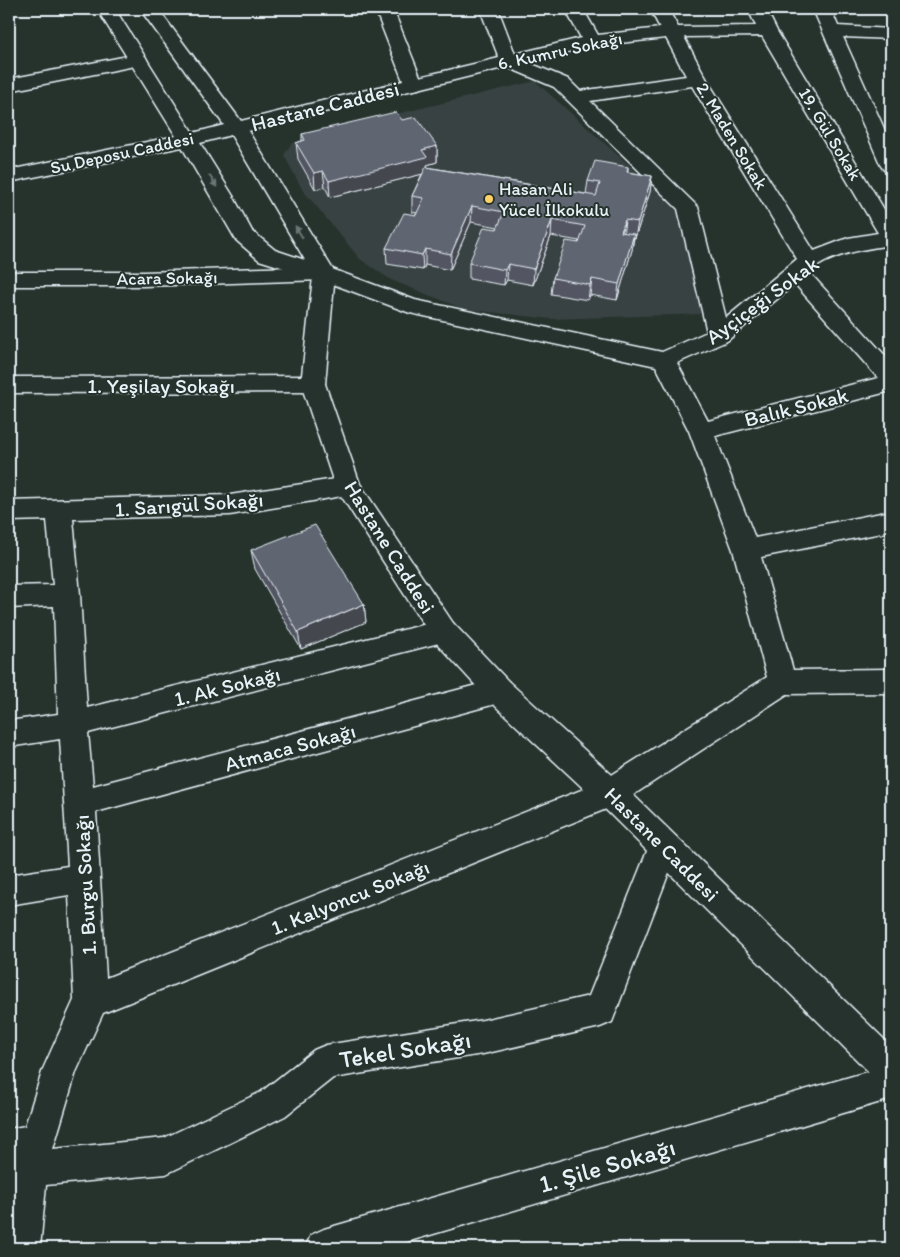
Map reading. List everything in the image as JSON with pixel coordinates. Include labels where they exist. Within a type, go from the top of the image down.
[{"type":"street","points":[[106,9],[188,140],[244,235],[267,255],[324,273],[410,306],[664,360],[701,431],[746,550],[782,682],[891,681]]},
{"type":"street","points":[[149,9],[236,128]]},
{"type":"street","name":"Hastane Caddesi","points":[[384,9],[414,84],[236,128],[324,273],[313,384],[348,486],[443,631],[499,691],[610,793],[891,1070]]},
{"type":"street","points":[[489,9],[509,61],[561,84],[688,207],[719,336]]},
{"type":"street","points":[[574,9],[592,41]]},
{"type":"street","name":"2. Maden Sokak","points":[[658,9],[803,266],[891,376]]},
{"type":"street","name":"19. Gül Sokak","points":[[758,9],[768,31],[891,238]]},
{"type":"street","points":[[822,9],[891,166]]},
{"type":"street","name":"6. Kumru Sokağı","points":[[414,84],[592,41],[670,32],[768,31]]},
{"type":"street","points":[[831,31],[891,34]]},
{"type":"street","points":[[9,85],[138,60]]},
{"type":"street","points":[[576,97],[698,80]]},
{"type":"street","name":"Su Deposu Caddesi","points":[[9,176],[188,140],[236,128]]},
{"type":"street","name":"Ayçiçeği Sokak","points":[[664,360],[719,336],[803,266],[856,243],[891,238]]},
{"type":"street","name":"Acara Sokağı","points":[[9,279],[144,279],[324,273]]},
{"type":"street","name":"Balık Sokak","points":[[701,431],[891,383]]},
{"type":"street","name":"1. Yeşilay Sokağı","points":[[9,385],[313,384]]},
{"type":"street","name":"1. Sarıgül Sokağı","points":[[9,511],[230,505],[348,486]]},
{"type":"street","name":"1. Burgu Sokağı","points":[[21,1248],[25,1153],[91,1001],[80,803],[73,724],[67,594],[59,511]]},
{"type":"street","points":[[746,550],[891,522]]},
{"type":"street","points":[[9,597],[67,594]]},
{"type":"street","name":"1. Ak Sokağı","points":[[9,734],[73,724],[443,631]]},
{"type":"street","name":"1. Kalyoncu Sokağı","points":[[91,1001],[610,793],[782,682]]},
{"type":"street","name":"Atmaca Sokağı","points":[[80,803],[499,691]]},
{"type":"street","name":"Tekel Sokağı","points":[[25,1153],[166,1156],[273,1104],[326,1062],[483,1037],[600,1010],[664,846]]},
{"type":"street","points":[[9,890],[84,878]]},
{"type":"street","name":"1. Şile Sokağı","points":[[324,1248],[891,1082]]},
{"type":"shaded area","name":"Hasan Ali Yücel İlkokulu","points":[[535,81],[678,209],[702,314],[551,319],[464,309],[391,280],[360,259],[302,189],[284,155],[291,144],[313,134]]},
{"type":"building","points":[[396,112],[402,120],[416,117],[437,146],[422,150],[427,157],[329,181],[323,171],[314,173],[296,143],[305,140],[302,134]]},
{"type":"building","points":[[595,161],[628,167],[627,172],[652,176],[638,222],[625,220],[621,232],[634,234],[619,284],[592,279],[590,285],[553,278],[566,241],[579,243],[585,226],[552,220],[534,269],[508,264],[505,270],[469,263],[484,227],[497,229],[504,212],[472,206],[451,254],[425,249],[422,255],[386,248],[404,213],[416,215],[424,198],[412,196],[426,167],[596,196],[600,183],[588,181]]},
{"type":"building","points":[[315,525],[364,604],[298,632],[251,550]]},
{"type":"place","name":"Hasan Ali Yücel İlkokulu","points":[[489,199]]}]
